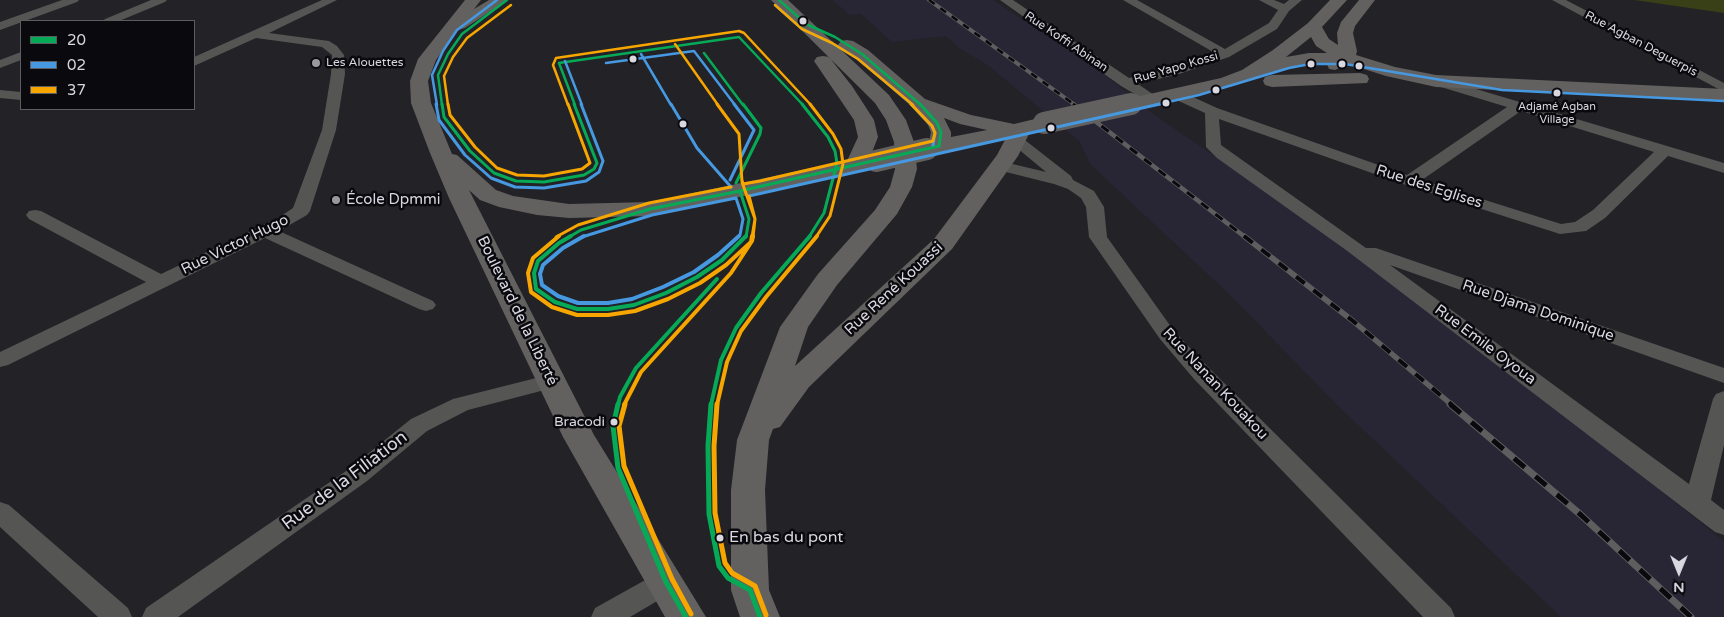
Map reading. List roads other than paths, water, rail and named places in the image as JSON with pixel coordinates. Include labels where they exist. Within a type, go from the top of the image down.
[{"type":"main road","name":"Boulevard de la Liberté","points":[[473,0],[427,59],[420,82],[422,103],[441,153],[579,437],[686,617]]},
{"type":"main road","points":[[449,31],[500,0]]},
{"type":"main road","points":[[1248,74],[1279,54],[1314,26],[1339,0]]},
{"type":"main road","points":[[1272,82],[1321,70],[1340,63],[1346,58],[1348,51],[1345,39],[1347,25],[1367,0]]},
{"type":"main road","points":[[755,604],[748,490],[754,440],[794,327],[827,280],[885,214],[901,187],[906,169],[904,142],[896,120],[882,99],[809,28],[778,1]]},
{"type":"main road","points":[[1314,26],[1322,42],[1346,58],[1392,72],[1436,81]]},
{"type":"main road","points":[[809,28],[834,37],[862,54],[918,102],[937,123],[941,132],[933,148]]},
{"type":"main road","points":[[809,28],[824,64],[845,90],[864,120],[868,137],[858,165]]},
{"type":"main road","points":[[1345,39],[1352,47],[1385,64]]},
{"type":"main road","points":[[441,153],[488,195],[507,202],[569,212],[615,212],[650,209],[762,187],[933,148],[1019,134],[1044,123],[1198,89],[1288,62],[1309,58],[1346,58],[1502,84]]},
{"type":"main road","points":[[1198,89],[1272,82],[1352,79],[1436,81],[1724,95]]},
{"type":"main road","points":[[918,102],[967,120],[1019,134]]},
{"type":"main road","name":"Rue René Kouassi","points":[[754,440],[798,380],[943,244],[1000,166],[1019,134]]},
{"type":"street","points":[[0,26],[73,0]]},
{"type":"street","points":[[111,20],[161,0]]},
{"type":"street","points":[[312,0],[329,1]]},
{"type":"street","name":"Rue Koffi Abinan","points":[[1006,0],[1126,82],[1143,101]]},
{"type":"street","points":[[1128,0],[1225,54]]},
{"type":"street","points":[[1265,0],[1285,9]]},
{"type":"street","name":"Rue Yapo Kossi","points":[[1126,82],[1174,71],[1225,54],[1273,26],[1285,9],[1296,0]]},
{"type":"street","name":"Rue Agban Deguerpis","points":[[1558,0],[1724,88]]},
{"type":"street","points":[[195,62],[258,35],[329,1]]},
{"type":"street","name":"Rue Victor Hugo","points":[[0,360],[161,282],[301,211],[329,130],[338,74],[338,55],[325,44],[258,35]]},
{"type":"street","points":[[195,53],[211,55]]},
{"type":"street","points":[[0,64],[20,56]]},
{"type":"street","points":[[1436,81],[1724,168]]},
{"type":"street","points":[[0,94],[20,96]]},
{"type":"street","name":"Rue des Eglises","points":[[1175,94],[1212,111],[1409,181],[1560,229],[1580,227],[1599,214],[1664,150]]},
{"type":"street","points":[[1409,181],[1517,107]]},
{"type":"street","name":"Rue Emile Oyoua","points":[[1212,111],[1214,147],[1253,177],[1352,246],[1724,525]]},
{"type":"street","points":[[1019,134],[1074,186]]},
{"type":"street","name":"Rue Nanan Kouakou","points":[[1000,166],[1059,180],[1074,186],[1088,195],[1095,207],[1098,237],[1167,335],[1202,374],[1441,617]]},
{"type":"street","points":[[34,215],[161,282]]},
{"type":"street","points":[[264,231],[426,305]]},
{"type":"street","name":"Rue Djama Dominique","points":[[1352,246],[1724,376]]},
{"type":"street","name":"Rue de la Filiation","points":[[156,617],[358,475],[419,425],[461,404],[552,381]]},
{"type":"street","points":[[1697,503],[1724,399]]},
{"type":"street","points":[[0,512],[118,617]]},
{"type":"street","points":[[605,617],[666,582]]},
{"type":"railway","points":[[929,0],[1075,105]]},
{"type":"railway","points":[[1073,104],[1245,237]]},
{"type":"railway","points":[[1244,236],[1353,321],[1452,405]]},
{"type":"railway","points":[[1450,404],[1581,515],[1691,617]]},
{"type":"place","name":"Les Alouettes","points":[[316,63]]},
{"type":"place","name":"Adjamé Agban Village","points":[[1557,93]]},
{"type":"place","name":"École Dpmmi","points":[[336,200]]},
{"type":"place","name":"Bracodi","points":[[614,422]]},
{"type":"place","name":"En bas du pont","points":[[720,538]]}]
